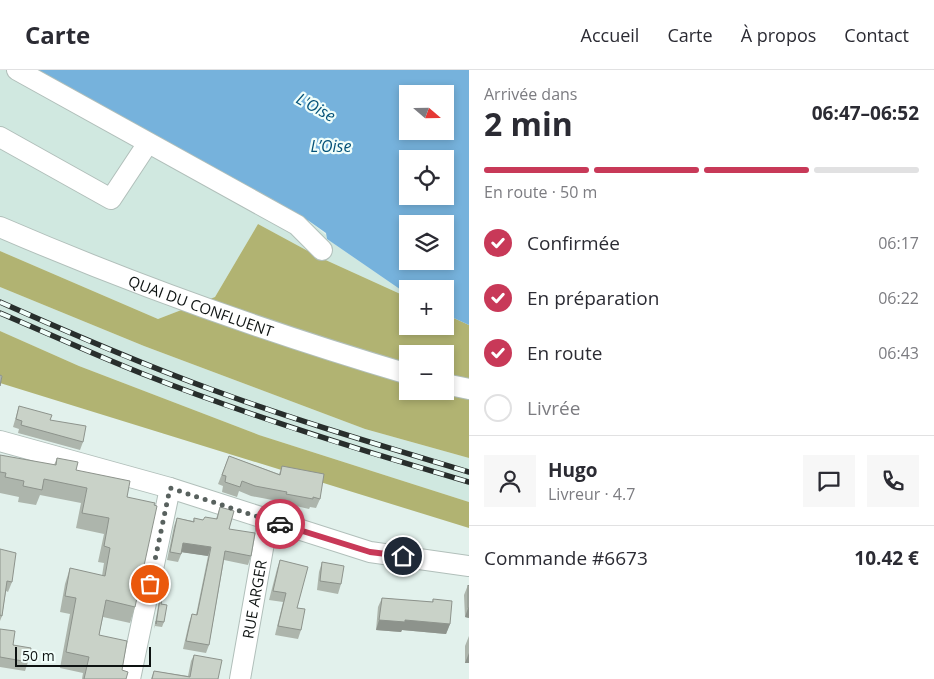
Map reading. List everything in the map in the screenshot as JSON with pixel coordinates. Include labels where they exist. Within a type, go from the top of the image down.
[{"type":"street","points":[[17,70],[297,226],[322,250]]},
{"type":"street","points":[[0,137],[111,199],[148,143]]},
{"type":"street","name":"QUAI DU CONFLUENT","points":[[0,227],[79,261],[250,323],[334,352],[399,371]]},
{"type":"street","points":[[454,386],[469,389]]},
{"type":"street","points":[[0,441],[170,488],[370,552],[469,566]]},
{"type":"street","points":[[130,679],[170,488]]},
{"type":"street","name":"RUE ARGER","points":[[240,679],[268,520]]},
{"type":"shaded area","points":[[0,70],[37,70],[309,221],[326,235],[327,239],[399,288],[399,293],[319,257],[258,224],[215,297],[158,319],[0,251]]},
{"type":"shaded area","points":[[0,287],[144,346],[365,429],[469,458],[469,502],[259,435],[79,366],[0,331]]},
{"type":"green space","points":[[258,224],[319,257],[399,293],[399,335],[454,335],[454,318],[469,325],[469,458],[365,429],[144,346],[0,287],[0,251],[158,319],[215,297]]},
{"type":"green space","points":[[0,331],[79,366],[259,435],[469,502],[469,528],[0,383]]},
{"type":"water","name":"L’Oise","points":[[37,70],[469,70],[469,325],[454,318],[454,280],[399,280],[399,288],[327,239],[326,233],[309,221]]},
{"type":"building","points":[[19,406],[52,415],[50,420],[86,426],[83,442],[21,425],[22,421],[16,419]]},
{"type":"building","points":[[0,455],[56,465],[57,458],[78,462],[76,470],[130,481],[127,497],[155,503],[154,505],[157,506],[135,607],[106,600],[99,635],[127,641],[122,670],[128,672],[126,679],[84,679],[89,657],[66,652],[76,598],[65,596],[70,568],[105,576],[110,548],[104,546],[109,518],[82,513],[87,488],[44,479],[42,490],[23,486],[24,481],[5,477],[6,473],[0,472]]},
{"type":"building","points":[[229,456],[280,475],[282,466],[324,474],[320,499],[286,494],[287,492],[255,486],[242,481],[240,487],[225,482],[226,476],[222,475]]},
{"type":"building","points":[[220,507],[234,511],[229,529],[255,533],[251,556],[225,551],[209,645],[186,641],[192,614],[197,615],[211,547],[183,543],[181,554],[170,552],[177,518],[194,522],[194,518],[203,520],[205,517],[217,519]]},
{"type":"building","points":[[0,549],[16,553],[12,582],[7,581],[2,616],[0,615]]},
{"type":"building","points":[[280,560],[308,567],[297,608],[305,609],[301,630],[278,626],[286,593],[273,591]]},
{"type":"building","points":[[322,562],[344,566],[341,584],[320,581]]},
{"type":"building","points":[[162,586],[165,587],[161,604],[167,605],[164,622],[156,621]]},
{"type":"building","points":[[469,586],[469,608],[468,608]]},
{"type":"building","points":[[382,598],[433,602],[433,599],[452,601],[450,624],[379,620]]},
{"type":"building","points":[[0,629],[15,631],[13,645],[31,648],[28,662],[0,657]]},
{"type":"building","points":[[194,655],[222,660],[218,679],[152,679],[154,671],[190,677]]},
{"type":"railway","points":[[0,302],[132,359],[213,390],[308,423],[469,472]]},
{"type":"railway","points":[[0,313],[125,367],[223,404],[345,445],[469,482]]},
{"type":"way so far","points":[[150,584],[170,488],[280,524]]},
{"type":"route","points":[[280,524],[370,552],[403,556]]},
{"type":"water label","name":"L'Oise","points":[[316,107]]}]
